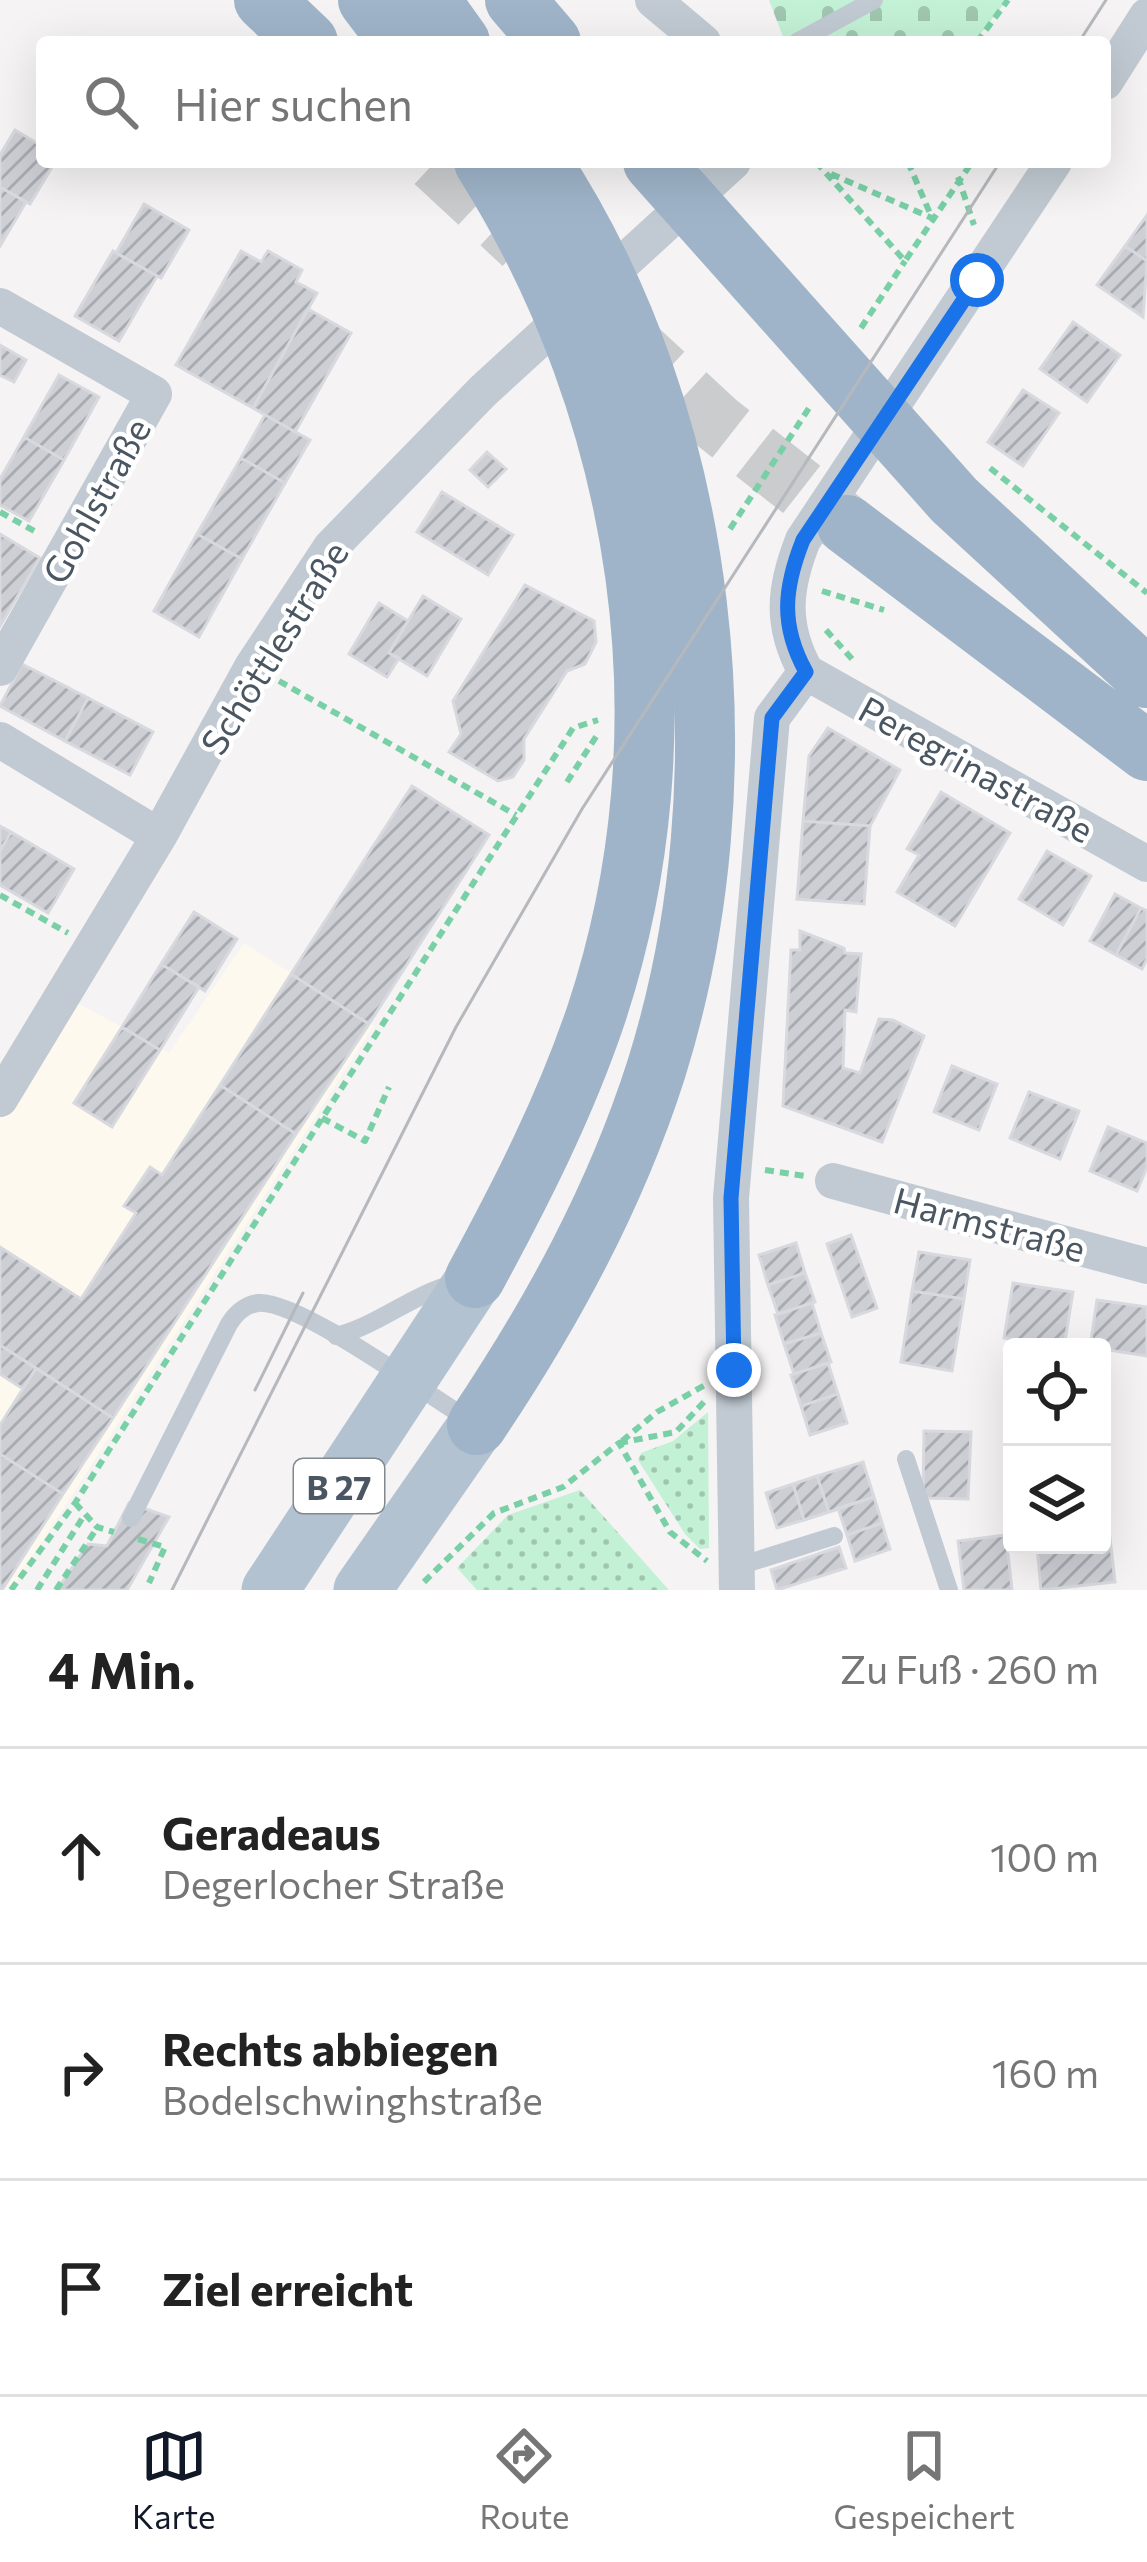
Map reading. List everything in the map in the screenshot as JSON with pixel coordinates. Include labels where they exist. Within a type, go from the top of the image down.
[{"type":"highway","points":[[264,0],[302,36]]},
{"type":"highway","points":[[368,0],[395,36]]},
{"type":"highway","points":[[430,0],[456,36]]},
{"type":"highway","points":[[515,0],[546,36]]},
{"type":"highway","points":[[475,1278],[525,1186],[596,1014],[635,831],[646,693],[638,582],[614,456],[582,354],[549,278],[487,168]]},
{"type":"highway","points":[[477,1425],[558,1299],[627,1152],[678,986],[702,815],[700,655],[683,522],[662,435],[597,263],[545,168]]},
{"type":"highway","points":[[658,168],[954,500],[1147,678]]},
{"type":"highway","points":[[825,533],[1147,751]]},
{"type":"main road","name":"B 27","points":[[270,1590],[475,1278]]},
{"type":"main road","name":"B 27","points":[[362,1590],[477,1425]]},
{"type":"street","points":[[653,0],[696,36]]},
{"type":"street","points":[[1111,73],[1147,16]]},
{"type":"street","name":"Schöttlestraße","points":[[0,1099],[159,836],[251,667],[331,547],[483,391],[726,168]]},
{"type":"street","points":[[735,1579],[731,1198],[772,718],[822,681],[785,614],[787,580],[825,533],[903,393],[1050,168]]},
{"type":"street","name":"Gohlstraße","points":[[0,306],[154,394],[0,668]]},
{"type":"street","name":"Peregrinastraße","points":[[822,681],[1147,864]]},
{"type":"street","points":[[0,740],[159,836]]},
{"type":"street","name":"Harmstraße","points":[[833,1181],[1147,1265]]},
{"type":"lane","points":[[808,36],[874,0]]},
{"type":"lane","points":[[336,1336],[397,1314],[432,1289],[475,1278]]},
{"type":"lane","points":[[131,1518],[238,1311],[255,1303],[274,1305],[336,1336],[477,1425]]},
{"type":"lane","points":[[906,1459],[949,1590]]},
{"type":"lane","points":[[735,1579],[834,1536]]},
{"type":"path","points":[[981,36],[1008,0]]},
{"type":"path","points":[[822,168],[905,261]]},
{"type":"path","points":[[911,168],[932,218]]},
{"type":"path","points":[[860,331],[968,168]]},
{"type":"path","points":[[825,171],[932,218]]},
{"type":"path","points":[[721,543],[822,388]]},
{"type":"path","points":[[976,456],[1147,593]]},
{"type":"path","points":[[0,512],[67,549]]},
{"type":"path","points":[[822,681],[853,658],[825,629],[821,590],[904,617]]},
{"type":"path","points":[[251,667],[516,814]]},
{"type":"path","points":[[11,1590],[75,1503],[573,728],[608,717],[568,782]]},
{"type":"path","points":[[0,895],[92,947]]},
{"type":"path","points":[[322,1118],[364,1142],[389,1087]]},
{"type":"path","points":[[620,1443],[676,1432],[734,1370]]},
{"type":"path","points":[[418,1590],[494,1513],[563,1487],[657,1412],[734,1370]]},
{"type":"path","points":[[620,1443],[670,1532],[700,1560],[735,1579]]},
{"type":"path","points":[[75,1503],[98,1527],[166,1546],[149,1583]]},
{"type":"path","points":[[37,1590],[85,1514]]},
{"type":"path","points":[[56,1590],[98,1527]]},
{"type":"shaded area","points":[[244,943],[374,1026],[11,1590],[0,1590],[0,1089],[58,992],[169,1053]]},
{"type":"green space","points":[[769,0],[1007,0],[979,36],[783,36]]},
{"type":"green space","points":[[708,1412],[709,1548],[700,1549],[685,1534],[638,1460],[641,1453],[673,1441]]},
{"type":"green space","points":[[580,1490],[669,1590],[477,1590],[457,1568],[508,1515]]},
{"type":"building","points":[[15,130],[36,142],[36,168],[51,168],[30,204],[0,187],[0,155]]},
{"type":"building","points":[[0,187],[26,202],[0,246]]},
{"type":"building","points":[[144,204],[189,230],[161,278],[116,253]]},
{"type":"building","points":[[1147,215],[1147,261],[1125,246]]},
{"type":"building","points":[[1125,246],[1147,261],[1143,317],[1097,285]]},
{"type":"building","points":[[113,251],[157,276],[119,341],[75,316]]},
{"type":"building","points":[[241,251],[261,262],[268,251],[302,270],[296,282],[317,293],[253,408],[176,365]]},
{"type":"building","points":[[308,309],[351,333],[295,432],[253,408]]},
{"type":"building","points":[[1073,322],[1120,355],[1087,402],[1040,369]]},
{"type":"building","points":[[0,345],[26,360],[14,382],[0,375]]},
{"type":"building","points":[[59,375],[99,397],[64,460],[24,437]]},
{"type":"building","points":[[1023,390],[1059,413],[1023,466],[988,442]]},
{"type":"building","points":[[265,415],[310,440],[285,483],[241,458]]},
{"type":"building","points":[[24,437],[64,460],[29,521],[0,505],[0,479]]},
{"type":"building","points":[[487,452],[506,469],[488,487],[470,470]]},
{"type":"building","points":[[241,458],[285,483],[242,559],[197,534]]},
{"type":"building","points":[[442,492],[513,535],[488,575],[417,532]]},
{"type":"building","points":[[0,534],[40,558],[0,626]]},
{"type":"building","points":[[197,534],[242,559],[199,637],[154,611]]},
{"type":"building","points":[[525,585],[594,621],[596,642],[585,664],[567,671],[524,739],[524,760],[513,777],[498,781],[449,752],[461,734],[453,701]]},
{"type":"building","points":[[423,596],[461,619],[427,676],[389,653]]},
{"type":"building","points":[[379,603],[408,621],[389,653],[399,658],[387,677],[349,654]]},
{"type":"building","points":[[22,664],[88,698],[65,741],[0,706]]},
{"type":"building","points":[[88,698],[153,732],[130,775],[65,741]]},
{"type":"building","points":[[828,728],[900,770],[870,826],[803,821],[809,756]]},
{"type":"building","points":[[412,786],[489,835],[369,1024],[291,974]]},
{"type":"building","points":[[941,792],[1010,833],[955,926],[897,892],[919,855],[907,849]]},
{"type":"building","points":[[803,821],[870,826],[864,904],[797,899]]},
{"type":"building","points":[[0,826],[11,832],[0,851]]},
{"type":"building","points":[[11,832],[74,869],[48,913],[0,885],[0,851]]},
{"type":"building","points":[[1047,851],[1091,876],[1063,925],[1019,899]]},
{"type":"building","points":[[1115,894],[1141,908],[1116,955],[1090,941]]},
{"type":"building","points":[[1141,908],[1147,911],[1147,959],[1142,969],[1116,955]]},
{"type":"building","points":[[194,912],[237,939],[205,991],[161,964]]},
{"type":"building","points":[[800,931],[844,948],[845,953],[861,954],[856,1012],[845,1010],[843,1068],[860,1073],[879,1019],[893,1020],[924,1036],[882,1142],[783,1106],[791,950],[800,950]]},
{"type":"building","points":[[161,964],[199,987],[160,1050],[122,1027]]},
{"type":"building","points":[[291,974],[369,1024],[296,1134],[220,1085]]},
{"type":"building","points":[[122,1027],[160,1050],[112,1127],[74,1103]]},
{"type":"building","points":[[952,1066],[997,1084],[979,1130],[934,1112]]},
{"type":"building","points":[[220,1085],[296,1134],[113,1418],[0,1345],[0,1247],[81,1299],[136,1213],[124,1206],[150,1167],[162,1175]]},
{"type":"building","points":[[1029,1092],[1079,1111],[1060,1159],[1010,1138]]},
{"type":"building","points":[[1108,1127],[1147,1143],[1147,1167],[1137,1191],[1090,1171]]},
{"type":"building","points":[[851,1235],[877,1308],[852,1317],[827,1244]]},
{"type":"building","points":[[796,1243],[805,1273],[768,1285],[759,1255]]},
{"type":"building","points":[[919,1252],[970,1260],[964,1299],[912,1291]]},
{"type":"building","points":[[805,1273],[815,1302],[778,1314],[768,1285]]},
{"type":"building","points":[[1013,1283],[1073,1292],[1065,1338],[1004,1338]]},
{"type":"building","points":[[912,1291],[964,1299],[952,1371],[901,1362]]},
{"type":"building","points":[[1097,1300],[1147,1307],[1147,1356],[1111,1350],[1111,1338],[1091,1338]]},
{"type":"building","points":[[812,1303],[821,1333],[784,1344],[775,1315]]},
{"type":"building","points":[[821,1333],[831,1362],[794,1374],[784,1344]]},
{"type":"building","points":[[0,1345],[36,1368],[23,1389],[0,1374]]},
{"type":"building","points":[[828,1363],[838,1394],[801,1406],[791,1375]]},
{"type":"building","points":[[36,1368],[113,1418],[63,1494],[0,1454],[0,1425]]},
{"type":"building","points":[[838,1394],[847,1423],[810,1435],[801,1406]]},
{"type":"building","points":[[924,1431],[971,1432],[968,1499],[923,1498]]},
{"type":"building","points":[[0,1454],[63,1494],[2,1590],[0,1588]]},
{"type":"building","points":[[863,1462],[874,1497],[829,1512],[817,1476]]},
{"type":"building","points":[[817,1476],[829,1512],[804,1520],[793,1484]]},
{"type":"building","points":[[793,1484],[804,1520],[777,1528],[766,1493]]},
{"type":"building","points":[[874,1497],[882,1523],[847,1535],[838,1508]]},
{"type":"building","points":[[129,1503],[169,1517],[127,1590],[57,1590],[88,1544],[107,1546]]},
{"type":"building","points":[[882,1523],[890,1549],[855,1561],[847,1535]]},
{"type":"building","points":[[1003,1535],[1012,1590],[964,1590],[958,1541]]},
{"type":"building","points":[[839,1547],[846,1568],[777,1590],[771,1570]]},
{"type":"building","points":[[1111,1547],[1115,1582],[1041,1590],[1038,1554],[1111,1554]]},
{"type":"tunnel","points":[[441,168],[523,244]]},
{"type":"tunnel","points":[[620,333],[717,423],[847,525]]},
{"type":"tram line","points":[[1083,36],[1106,0]]},
{"type":"tram line","points":[[172,1590],[456,1027],[582,809],[996,168]]},
{"type":"tram line","points":[[255,1390],[303,1293]]},
{"type":"route","points":[[734,1370],[731,1198],[748,1042],[772,718],[806,672],[785,614],[787,580],[803,540],[977,280]]}]
